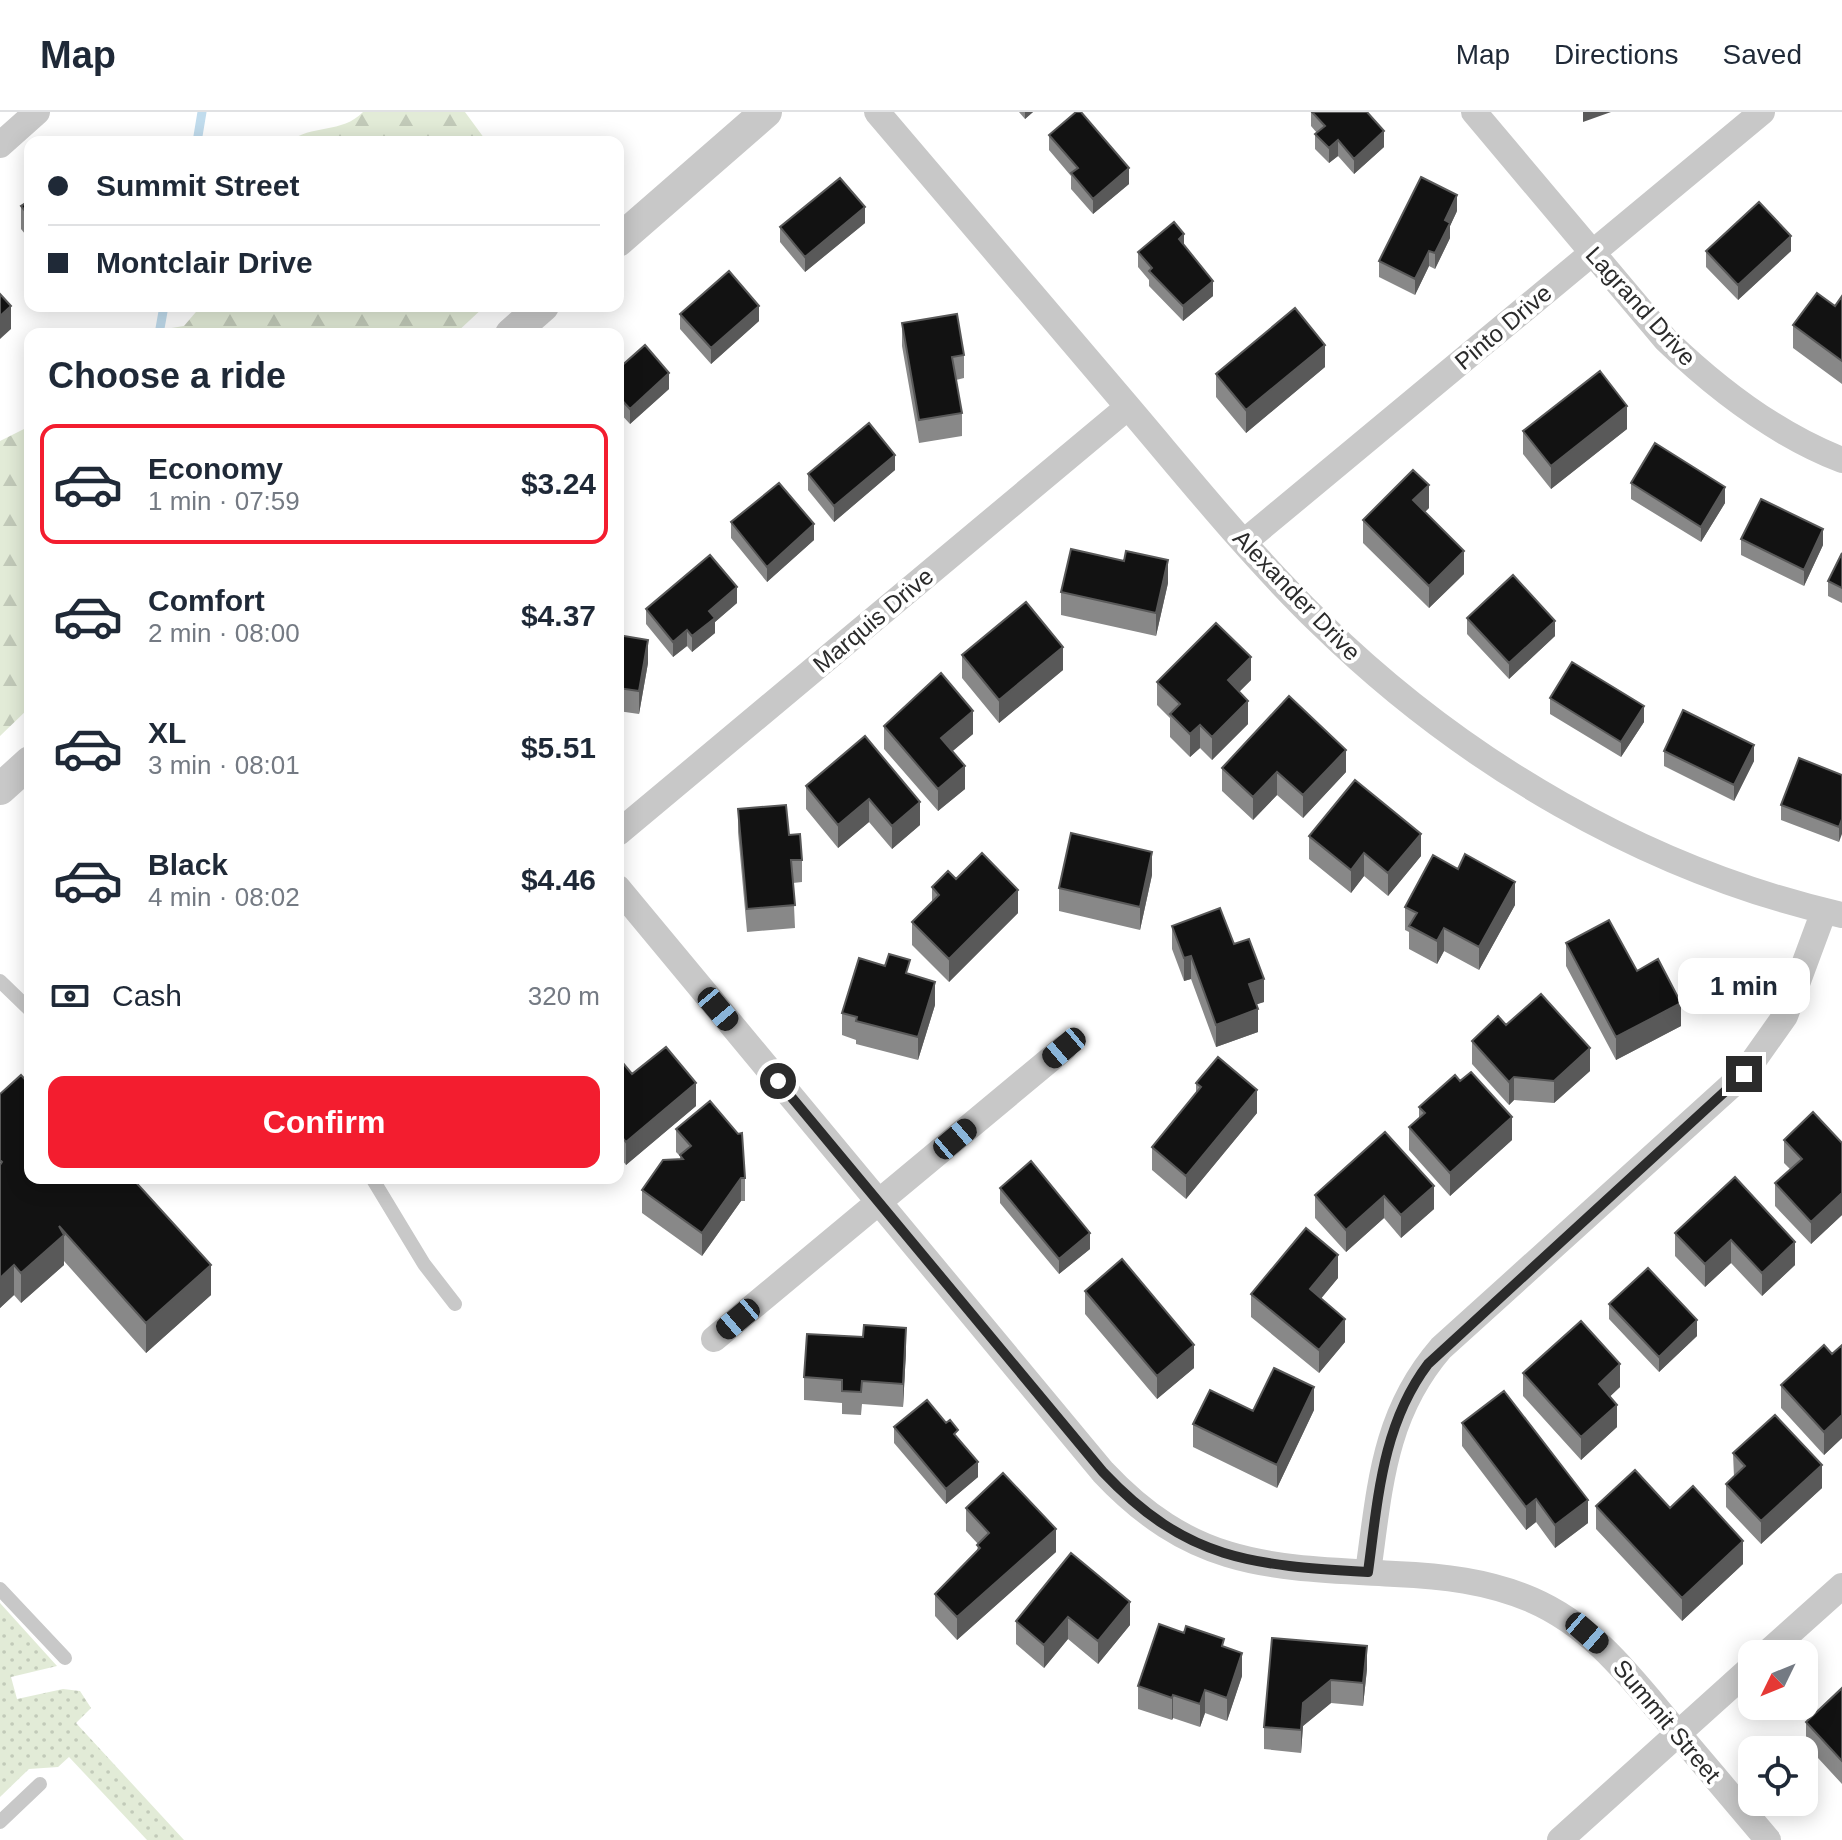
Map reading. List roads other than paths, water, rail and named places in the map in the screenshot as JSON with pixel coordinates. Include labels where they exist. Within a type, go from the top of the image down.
[{"type":"street","points":[[0,145],[37,112]]},
{"type":"street","points":[[624,236],[766,112]]},
{"type":"street","name":"Alexander Drive","points":[[877,112],[1244,542],[1362,663],[1439,725],[1568,807],[1654,851],[1765,893],[1833,913]]},
{"type":"street","name":"Lagrand Drive","points":[[1474,112],[1666,340],[1696,369],[1762,418],[1842,460]]},
{"type":"street","name":"Pinto Drive","points":[[1244,542],[1762,112]]},
{"type":"street","points":[[518,328],[536,312]]},
{"type":"street","name":"Marquis Drive","points":[[624,828],[1128,407]]},
{"type":"street","points":[[0,789],[24,767]]},
{"type":"street","name":"Summit Street","points":[[624,895],[1103,1472],[1151,1518],[1190,1541],[1244,1561],[1279,1567],[1471,1581],[1532,1600],[1574,1624],[1611,1654],[1768,1840]]},
{"type":"street","points":[[1368,1572],[1385,1456],[1393,1426],[1415,1380],[1441,1348],[1744,1074],[1785,1016],[1833,913]]},
{"type":"street","points":[[714,1339],[1064,1048]]},
{"type":"street","points":[[1782,1640],[1842,1586]]},
{"type":"street","points":[[1560,1840],[1738,1680]]},
{"type":"lane","points":[[0,981],[24,1004]]},
{"type":"lane","points":[[376,1184],[424,1264],[455,1304]]},
{"type":"lane","points":[[0,1589],[65,1658]]},
{"type":"lane","points":[[0,1822],[40,1784]]},
{"type":"waterway","points":[[198,136],[202,112]]},
{"type":"waterway","points":[[160,328],[163,312]]}]
